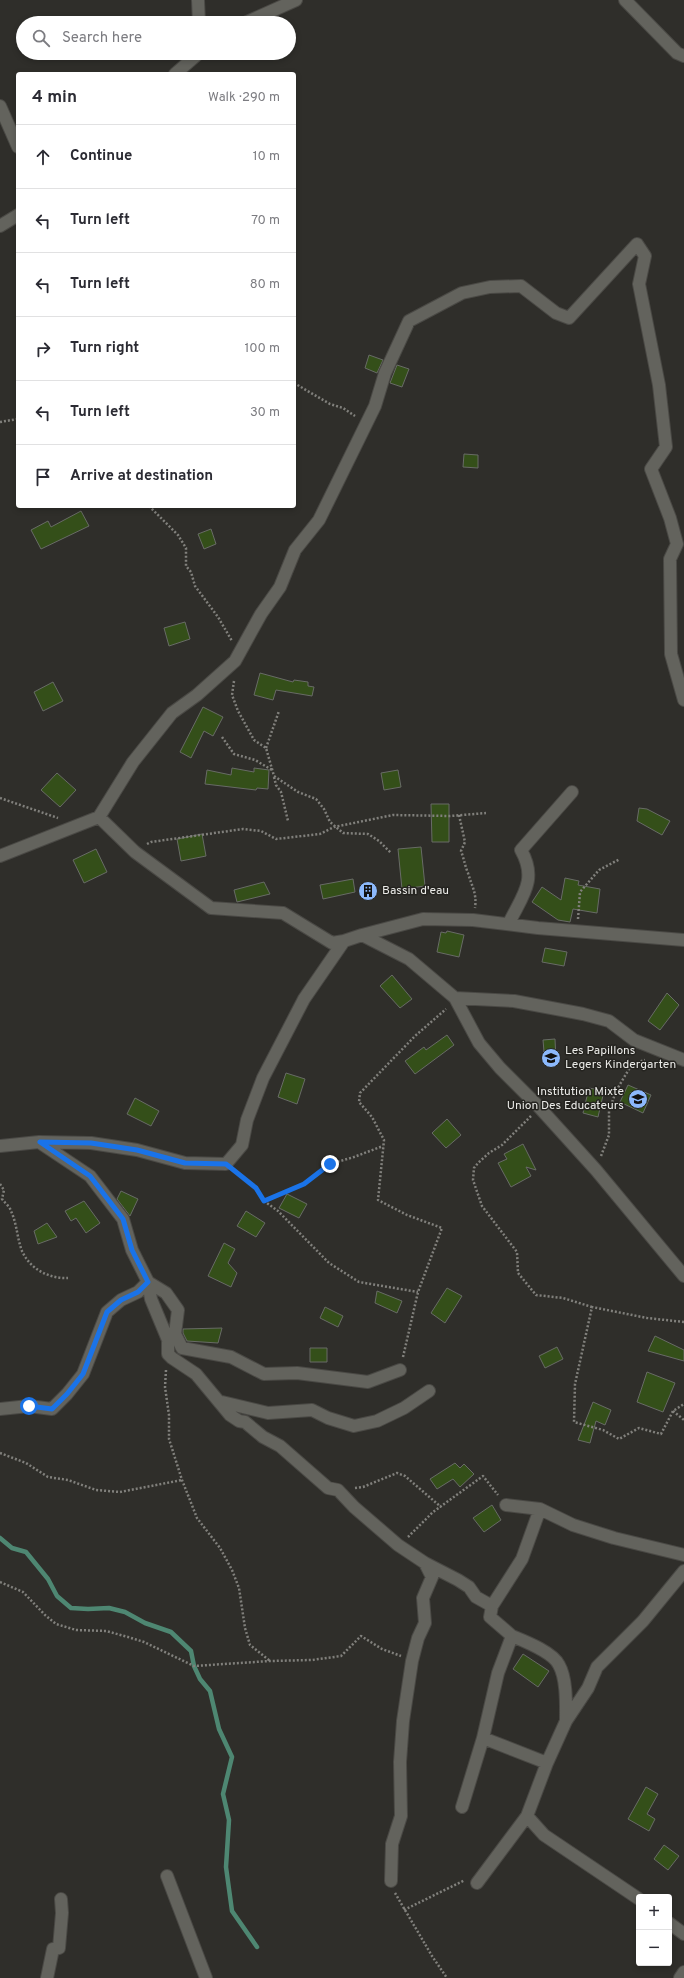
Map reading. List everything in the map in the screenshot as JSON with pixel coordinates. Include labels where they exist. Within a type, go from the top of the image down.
[{"type":"street","points":[[198,0],[199,16]]},
{"type":"street","points":[[260,16],[296,0]]},
{"type":"street","points":[[625,0],[677,53],[684,56]]},
{"type":"street","points":[[177,72],[191,60]]},
{"type":"street","points":[[0,106],[16,142]]},
{"type":"street","points":[[0,226],[16,216]]},
{"type":"street","points":[[0,856],[99,817],[133,762],[172,713],[197,695],[235,661],[261,614],[280,587],[295,550],[319,520],[369,421],[385,373],[410,321],[462,293],[490,287],[521,286],[556,313],[569,318],[637,244],[645,256],[639,284],[659,385],[666,447],[650,469],[670,518],[677,544],[670,559],[671,654],[684,700]]},
{"type":"street","points":[[509,923],[529,882],[528,862],[521,850],[572,792]]},
{"type":"street","points":[[99,817],[134,852],[211,908],[283,913],[332,943],[423,919],[473,920],[578,932],[684,940]]},
{"type":"street","points":[[362,935],[409,959],[455,998],[479,1043],[500,1068],[539,1107],[596,1170],[684,1276]]},
{"type":"street","points":[[0,1146],[40,1142],[91,1143],[137,1150],[185,1163],[226,1164],[242,1145],[247,1120],[263,1078],[304,999],[344,941]]},
{"type":"street","points":[[455,998],[514,1001],[583,1014],[609,1021],[634,1040],[684,1060]]},
{"type":"street","points":[[40,1142],[90,1176],[123,1219],[132,1250],[148,1282],[151,1299],[168,1340],[168,1354],[196,1374],[222,1402],[230,1415],[239,1421],[246,1422],[263,1437],[280,1446],[328,1488],[338,1490],[398,1545],[425,1563],[469,1587],[476,1597],[492,1606]]},
{"type":"street","points":[[148,1282],[166,1293],[178,1310],[175,1334],[182,1348],[231,1357],[264,1374],[297,1373],[368,1382],[400,1370]]},
{"type":"street","points":[[0,1409],[29,1406],[52,1409],[67,1394],[83,1374],[107,1312],[121,1300],[138,1292],[148,1282]]},
{"type":"street","points":[[222,1402],[268,1413],[312,1410],[328,1418],[354,1426],[377,1421],[404,1408],[429,1390]]},
{"type":"street","points":[[506,1505],[540,1509],[573,1525],[614,1538],[684,1555]]},
{"type":"street","points":[[540,1509],[522,1559],[492,1606],[490,1617],[512,1636],[549,1655],[559,1664],[566,1698],[566,1721]]},
{"type":"street","points":[[391,1881],[392,1844],[401,1816],[400,1762],[403,1721],[412,1661],[418,1638],[425,1623],[423,1598],[432,1577],[425,1563]]},
{"type":"street","points":[[478,1883],[527,1816],[547,1763],[566,1721],[588,1688],[597,1667],[643,1620],[684,1571]]},
{"type":"street","points":[[462,1807],[483,1738],[498,1673],[512,1636]]},
{"type":"street","points":[[483,1738],[547,1763]]},
{"type":"street","points":[[527,1816],[544,1835],[636,1897]]},
{"type":"street","points":[[166,1876],[206,1978]]},
{"type":"street","points":[[47,1978],[53,1949],[59,1948],[62,1914],[61,1899]]},
{"type":"street","points":[[672,1925],[684,1934]]},
{"type":"street","points":[[680,1978],[684,1972]]},
{"type":"path","points":[[296,384],[330,404],[343,408],[363,420],[369,421]]},
{"type":"path","points":[[0,422],[16,419]]},
{"type":"path","points":[[151,508],[178,535],[186,548],[186,566],[191,572],[194,586],[218,617],[232,642],[236,652],[232,695],[238,711],[254,740],[266,748]]},
{"type":"path","points":[[279,711],[266,748],[276,785],[281,792],[288,822]]},
{"type":"path","points":[[222,737],[234,754],[255,760],[272,769],[274,776],[298,792],[316,799],[334,827],[343,834],[368,834],[379,840],[391,853]]},
{"type":"path","points":[[0,798],[61,820]]},
{"type":"path","points":[[134,852],[151,842],[243,829],[261,831],[276,839],[320,834],[334,827],[392,815],[459,815],[486,813]]},
{"type":"path","points":[[459,815],[465,842],[461,851],[466,862],[468,874],[474,884],[476,900],[473,920]]},
{"type":"path","points":[[578,932],[580,892],[599,870],[620,859]]},
{"type":"path","points":[[400,1370],[418,1292],[442,1228],[407,1215],[378,1200],[384,1140],[372,1117],[359,1102],[360,1093],[455,998]]},
{"type":"path","points":[[596,1170],[608,1135],[609,1112],[616,1091],[632,1064],[666,1052]]},
{"type":"path","points":[[539,1107],[502,1144],[489,1153],[474,1168],[475,1186],[482,1206],[517,1252],[518,1273],[536,1295],[563,1298],[592,1307],[647,1318],[684,1322]]},
{"type":"path","points":[[264,1201],[304,1184],[330,1164],[383,1146]]},
{"type":"path","points":[[226,1164],[256,1188],[264,1201],[278,1211],[329,1264],[359,1282],[418,1292]]},
{"type":"path","points":[[0,1184],[4,1190],[2,1199],[11,1210],[23,1252],[32,1266],[48,1275],[60,1279],[68,1278]]},
{"type":"path","points":[[592,1307],[575,1384],[574,1422],[603,1430],[619,1439],[639,1428],[661,1434],[673,1411],[684,1404]]},
{"type":"path","points":[[168,1354],[165,1388],[169,1415],[169,1439],[182,1480],[197,1518],[220,1548],[232,1570],[239,1588],[245,1628],[250,1645],[270,1660]]},
{"type":"path","points":[[673,1411],[684,1420]]},
{"type":"path","points":[[0,1453],[26,1462],[48,1477],[68,1480],[96,1490],[120,1492],[182,1480]]},
{"type":"path","points":[[338,1490],[363,1487],[397,1473],[405,1476],[441,1507]]},
{"type":"path","points":[[398,1545],[441,1507],[483,1476],[506,1505]]},
{"type":"path","points":[[0,1582],[23,1592],[56,1624],[76,1630],[106,1631],[128,1637],[144,1642],[194,1666],[270,1660],[312,1660],[342,1656],[361,1636],[382,1650],[412,1661]]},
{"type":"path","points":[[404,1910],[467,1879],[478,1883]]},
{"type":"path","points":[[391,1881],[393,1890],[404,1910],[447,1978]]},
{"type":"building","points":[[369,355],[383,360],[377,373],[365,368]]},
{"type":"building","points":[[397,365],[409,369],[402,387],[390,383]]},
{"type":"building","points":[[464,454],[478,455],[478,468],[463,467]]},
{"type":"building","points":[[81,511],[89,526],[41,549],[31,530],[48,521],[51,527]]},
{"type":"building","points":[[211,529],[216,544],[204,549],[198,534]]},
{"type":"building","points":[[185,622],[190,639],[169,646],[164,628]]},
{"type":"building","points":[[260,673],[293,682],[294,680],[308,682],[308,686],[314,687],[312,696],[276,690],[273,700],[254,695]]},
{"type":"building","points":[[53,682],[63,701],[43,711],[34,692]]},
{"type":"building","points":[[203,707],[223,717],[213,736],[204,731],[191,758],[180,752]]},
{"type":"building","points":[[232,768],[254,772],[254,768],[269,770],[268,789],[257,788],[256,790],[205,784],[207,770],[231,775]]},
{"type":"building","points":[[398,770],[401,787],[384,790],[381,773]]},
{"type":"building","points":[[57,773],[76,790],[60,807],[41,790]]},
{"type":"building","points":[[431,804],[449,804],[449,842],[432,842]]},
{"type":"building","points":[[639,808],[647,809],[670,821],[662,835],[637,821]]},
{"type":"building","points":[[202,834],[206,856],[181,861],[177,839]]},
{"type":"building","points":[[421,847],[425,886],[402,889],[398,849]]},
{"type":"building","points":[[96,849],[107,872],[84,883],[73,860]]},
{"type":"building","points":[[565,878],[579,881],[578,885],[600,889],[597,913],[573,909],[570,922],[558,920],[532,902],[542,887],[561,900]]},
{"type":"building","points":[[353,879],[355,892],[323,899],[320,885]]},
{"type":"building","points":[[264,882],[270,894],[237,902],[234,890]]},
{"type":"building","points":[[447,931],[464,935],[459,957],[437,952],[441,932],[446,933]]},
{"type":"building","points":[[545,948],[567,952],[564,966],[542,962]]},
{"type":"building","points":[[392,975],[412,999],[400,1008],[380,986]]},
{"type":"building","points":[[667,993],[679,1005],[660,1030],[648,1021]]},
{"type":"building","points":[[447,1035],[454,1045],[415,1074],[405,1061],[424,1047],[426,1050]]},
{"type":"building","points":[[555,1039],[556,1062],[545,1063],[543,1040]]},
{"type":"building","points":[[286,1073],[305,1079],[297,1104],[278,1097]]},
{"type":"building","points":[[628,1085],[651,1095],[643,1113],[620,1102]]},
{"type":"building","points":[[589,1088],[604,1091],[598,1117],[583,1113]]},
{"type":"building","points":[[135,1098],[159,1111],[151,1126],[127,1114]]},
{"type":"building","points":[[447,1119],[461,1135],[446,1148],[432,1133]]},
{"type":"building","points":[[523,1144],[536,1170],[526,1167],[531,1176],[511,1187],[498,1163],[507,1159],[504,1154]]},
{"type":"building","points":[[121,1191],[138,1199],[130,1216],[117,1199]]},
{"type":"building","points":[[287,1194],[307,1204],[299,1218],[279,1208]]},
{"type":"building","points":[[84,1201],[100,1223],[86,1233],[76,1218],[71,1221],[65,1211]]},
{"type":"building","points":[[246,1211],[265,1223],[256,1237],[237,1226]]},
{"type":"building","points":[[47,1223],[57,1237],[38,1244],[34,1231]]},
{"type":"building","points":[[224,1243],[235,1249],[228,1263],[237,1273],[231,1287],[208,1276]]},
{"type":"building","points":[[447,1288],[462,1296],[445,1323],[431,1313]]},
{"type":"building","points":[[377,1291],[402,1301],[397,1313],[375,1303]]},
{"type":"building","points":[[325,1307],[343,1316],[338,1327],[320,1318]]},
{"type":"building","points":[[222,1328],[218,1343],[187,1341],[183,1333],[183,1329]]},
{"type":"building","points":[[655,1336],[684,1350],[684,1361],[648,1351]]},
{"type":"building","points":[[557,1347],[563,1359],[545,1368],[539,1356]]},
{"type":"building","points":[[310,1348],[327,1348],[327,1362],[310,1362]]},
{"type":"building","points":[[647,1372],[675,1383],[663,1412],[637,1402]]},
{"type":"building","points":[[593,1402],[611,1410],[605,1425],[596,1421],[590,1443],[578,1440]]},
{"type":"building","points":[[455,1463],[460,1468],[464,1464],[474,1474],[460,1487],[453,1479],[437,1489],[430,1479]]},
{"type":"building","points":[[492,1505],[501,1520],[484,1532],[473,1518]]},
{"type":"building","points":[[523,1654],[549,1671],[538,1687],[513,1669]]},
{"type":"building","points":[[646,1787],[658,1794],[647,1814],[655,1819],[649,1831],[628,1819]]},
{"type":"building","points":[[664,1845],[679,1856],[668,1870],[654,1859]]},
{"type":"waterway","points":[[0,1538],[12,1548],[26,1552],[48,1579],[57,1596],[71,1608],[109,1608],[125,1612],[145,1623],[171,1632],[191,1651],[194,1666],[200,1679],[210,1691],[219,1729],[232,1757],[223,1794],[229,1820],[226,1867],[232,1911],[257,1947]]},
{"type":"place","name":"Bassin d'eau","points":[[368,891]]},
{"type":"place","name":"Les Papillons Legers Kindergarten","points":[[551,1058]]},
{"type":"place","name":"Institution Mixte Union Des Educateurs","points":[[638,1099]]},
{"type":"route","points":[[29,1406],[52,1409],[67,1394],[83,1374],[107,1312],[121,1300],[138,1292],[148,1282],[132,1250],[123,1219],[90,1176],[40,1142],[91,1143],[137,1150],[185,1163],[226,1164],[256,1188],[264,1201],[288,1189],[304,1184],[330,1164]]}]
